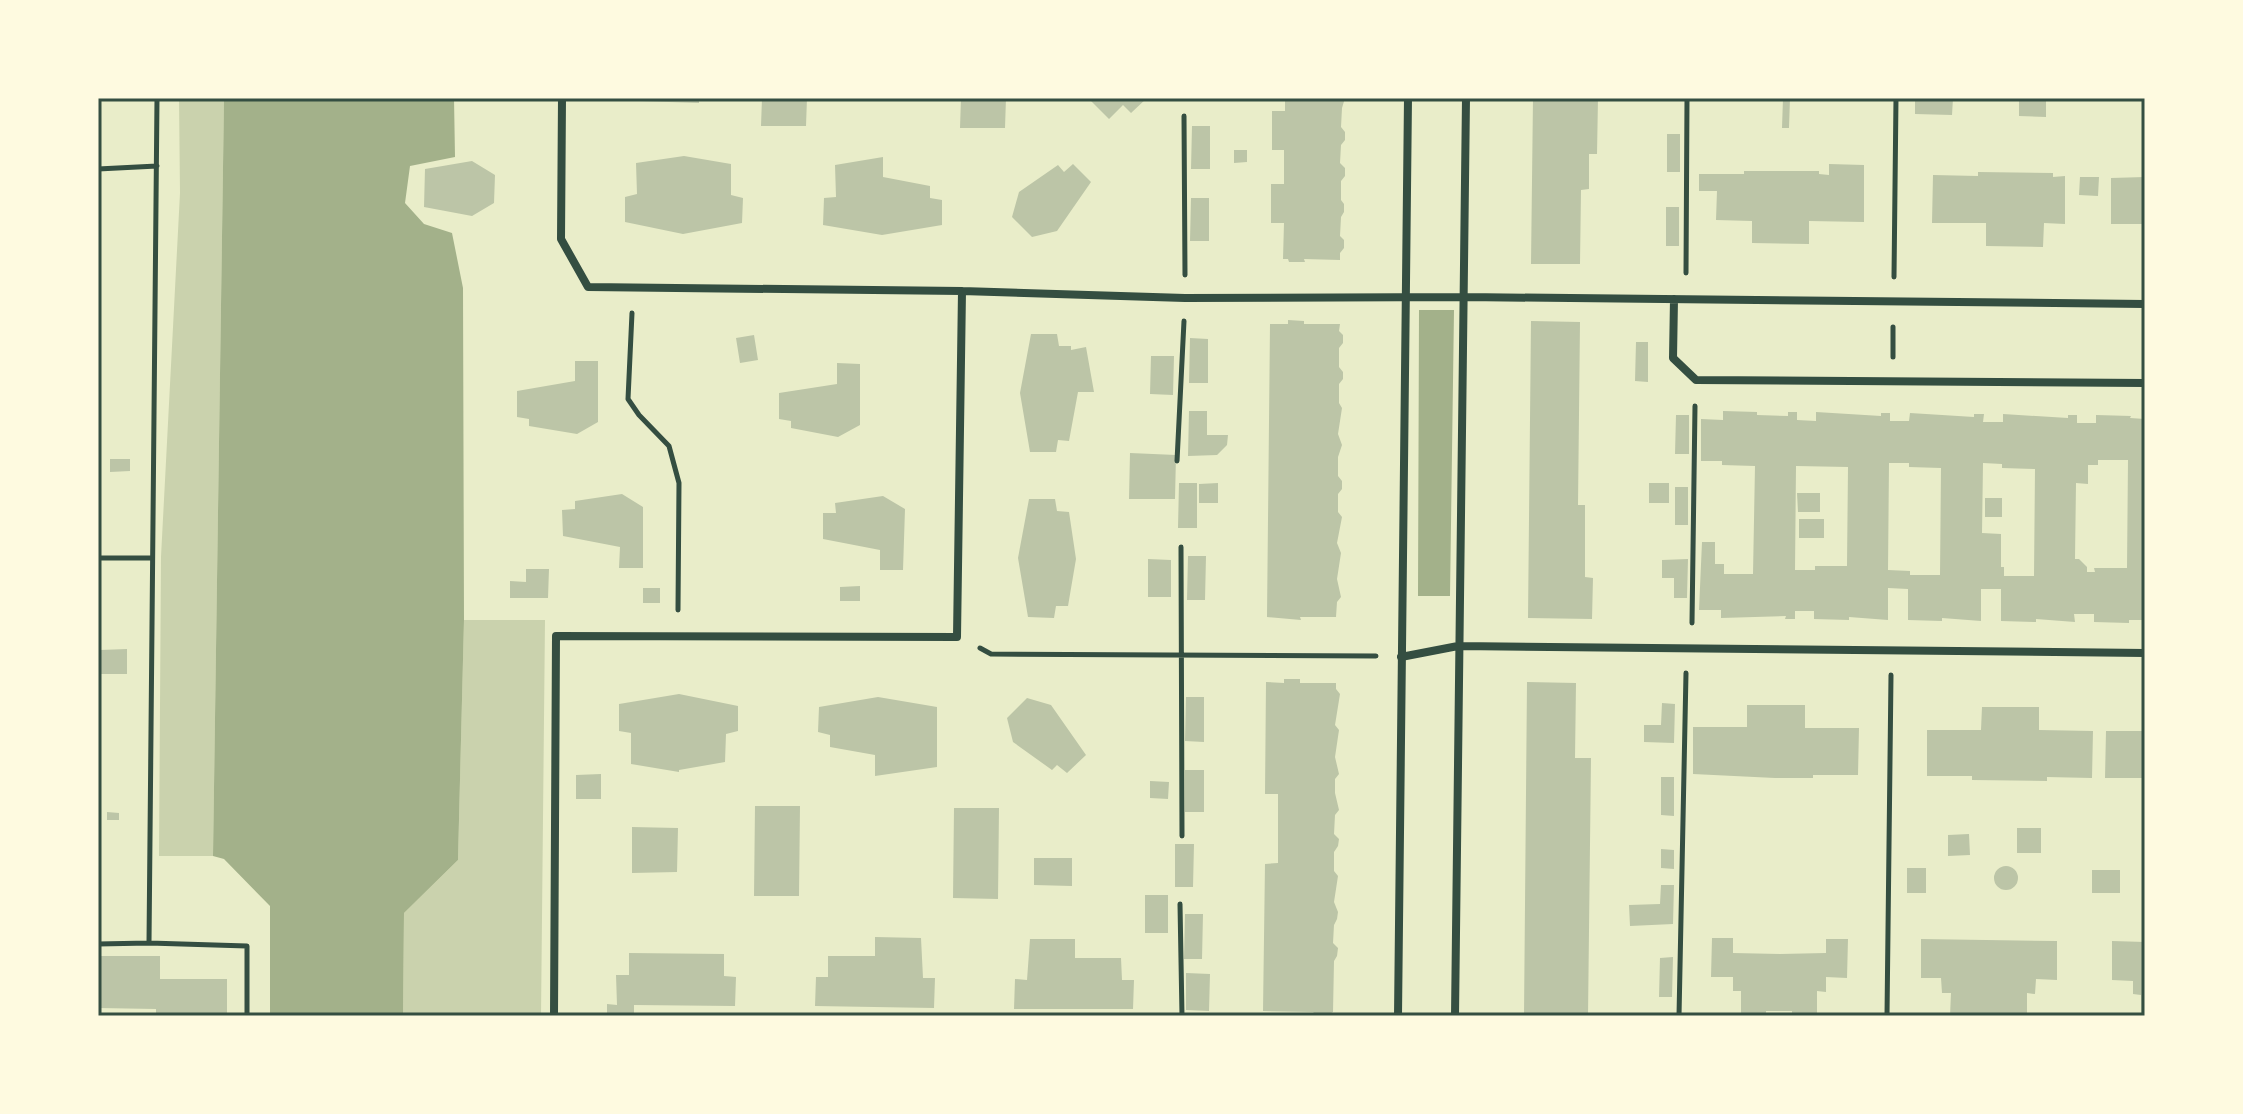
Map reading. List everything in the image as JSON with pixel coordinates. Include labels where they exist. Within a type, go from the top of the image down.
[{"type":"street","points":[[562,98],[561,239],[588,287],[962,291],[1185,298],[1465,297],[2145,304]]},
{"type":"street","points":[[1398,1016],[1408,98]]},
{"type":"street","points":[[1455,1016],[1466,98]]},
{"type":"street","points":[[554,1016],[556,636],[957,637],[962,291]]},
{"type":"street","points":[[1674,299],[1673,358],[1696,380],[2145,383]]},
{"type":"street","points":[[1401,657],[1458,646],[2145,653]]},
{"type":"path","points":[[149,943],[157,98]]},
{"type":"path","points":[[1686,299],[1687,98]]},
{"type":"path","points":[[1893,380],[1896,98]]},
{"type":"path","points":[[98,169],[157,166]]},
{"type":"path","points":[[633,289],[628,399],[669,446],[679,483],[678,635]]},
{"type":"path","points":[[1679,1016],[1696,380]]},
{"type":"path","points":[[1181,547],[1182,836]]},
{"type":"path","points":[[98,558],[152,558]]},
{"type":"path","points":[[957,637],[991,654],[1401,657]]},
{"type":"path","points":[[1887,1016],[1892,650]]},
{"type":"path","points":[[1180,904],[1182,1016]]},
{"type":"path","points":[[98,944],[247,946],[247,1016]]},
{"type":"shaded area","points":[[179,98],[224,98],[213,856],[159,856],[161,557],[180,193]]},
{"type":"shaded area","points":[[224,98],[454,98],[455,157],[410,166],[405,203],[424,224],[452,233],[463,288],[464,620],[458,860],[404,913],[403,1016],[270,1016],[270,906],[224,859],[213,856]]},
{"type":"shaded area","points":[[1419,310],[1454,310],[1450,596],[1418,596]]},
{"type":"shaded area","points":[[464,620],[545,620],[541,1016],[403,1016],[404,913],[458,860]]},
{"type":"building","points":[[639,98],[699,98],[699,103],[639,101]]},
{"type":"building","points":[[762,98],[807,98],[806,126],[761,126]]},
{"type":"building","points":[[961,98],[1006,98],[1005,128],[960,128]]},
{"type":"building","points":[[1088,98],[1147,98],[1131,113],[1123,105],[1109,119]]},
{"type":"building","points":[[1285,98],[1345,98],[1341,127],[1345,140],[1341,145],[1340,163],[1345,168],[1341,181],[1344,212],[1340,236],[1344,240],[1344,248],[1340,260],[1304,259],[1305,262],[1289,262],[1283,259],[1284,223],[1271,223],[1271,184],[1284,184],[1284,150],[1272,150],[1272,111],[1285,111]]},
{"type":"building","points":[[1533,98],[1598,98],[1597,154],[1589,154],[1589,189],[1581,190],[1580,264],[1531,264]]},
{"type":"building","points":[[1783,98],[1790,98],[1789,128],[1782,128]]},
{"type":"building","points":[[1915,98],[1953,98],[1952,115],[1915,114]]},
{"type":"building","points":[[2019,98],[2046,98],[2046,117],[2019,116]]},
{"type":"building","points":[[1192,126],[1210,126],[1210,169],[1191,169]]},
{"type":"building","points":[[1667,134],[1680,134],[1680,172],[1667,172]]},
{"type":"building","points":[[1234,150],[1247,150],[1247,162],[1234,163]]},
{"type":"building","points":[[684,156],[731,164],[731,195],[743,198],[742,223],[683,234],[625,222],[625,197],[637,194],[636,163]]},
{"type":"building","points":[[883,157],[883,177],[930,186],[930,198],[942,200],[942,225],[882,235],[823,225],[824,198],[836,197],[835,165]]},
{"type":"building","points":[[472,161],[495,175],[494,203],[472,216],[424,207],[425,169]]},
{"type":"building","points":[[1073,164],[1091,182],[1057,231],[1032,237],[1012,217],[1019,192],[1058,165],[1064,172]]},
{"type":"building","points":[[1829,164],[1864,165],[1864,222],[1809,221],[1809,244],[1752,243],[1752,221],[1716,220],[1717,191],[1699,191],[1699,174],[1819,171],[1819,174],[1829,175]]},
{"type":"building","points":[[1978,172],[2053,173],[2053,177],[2065,176],[2065,224],[2044,223],[2043,247],[1986,246],[1986,223],[1932,223],[1933,175],[1978,176]]},
{"type":"building","points":[[2080,177],[2099,177],[2098,196],[2079,195]]},
{"type":"building","points":[[2145,177],[2145,224],[2111,224],[2111,178]]},
{"type":"building","points":[[1191,198],[1209,198],[1209,241],[1190,241]]},
{"type":"building","points":[[1666,207],[1679,207],[1679,246],[1666,246]]},
{"type":"building","points":[[1288,320],[1304,321],[1304,324],[1340,324],[1339,331],[1343,335],[1339,348],[1339,367],[1343,379],[1339,384],[1342,408],[1338,434],[1342,445],[1338,457],[1338,476],[1342,489],[1338,494],[1338,512],[1342,517],[1337,543],[1341,553],[1337,579],[1341,597],[1337,602],[1336,617],[1300,617],[1301,620],[1267,617],[1270,324],[1288,324]]},
{"type":"building","points":[[1531,321],[1580,322],[1578,505],[1585,505],[1585,577],[1593,578],[1592,619],[1528,618]]},
{"type":"building","points":[[1031,334],[1057,334],[1059,346],[1071,346],[1071,350],[1086,347],[1094,392],[1078,392],[1069,441],[1058,440],[1056,452],[1030,452],[1020,393]]},
{"type":"building","points":[[754,335],[758,360],[740,363],[736,338]]},
{"type":"building","points":[[1190,338],[1208,339],[1208,383],[1189,383]]},
{"type":"building","points":[[1636,342],[1648,342],[1648,382],[1635,381]]},
{"type":"building","points":[[1151,356],[1174,356],[1173,395],[1150,394]]},
{"type":"building","points":[[575,361],[598,361],[598,422],[577,434],[529,426],[529,419],[517,417],[517,391],[575,381]]},
{"type":"building","points":[[837,363],[860,364],[860,425],[838,437],[791,428],[791,421],[779,419],[779,393],[837,384]]},
{"type":"building","points":[[1189,411],[1207,411],[1207,435],[1228,435],[1227,445],[1217,455],[1188,456]]},
{"type":"building","points":[[1723,411],[1788,416],[1788,412],[1797,412],[1797,420],[1816,421],[1816,412],[1881,416],[1881,413],[1890,413],[1890,421],[1909,421],[1910,413],[1974,417],[1974,414],[1984,414],[1983,422],[2003,422],[2003,414],[2068,418],[2068,415],[2077,415],[2077,423],[2096,423],[2096,415],[2145,419],[2145,620],[2094,622],[2094,614],[2074,614],[2075,622],[2036,619],[2036,622],[2001,621],[2001,589],[1981,589],[1981,621],[1942,618],[1942,621],[1908,620],[1908,589],[1888,588],[1888,620],[1849,617],[1849,620],[1814,619],[1814,611],[1795,611],[1795,619],[1785,619],[1786,616],[1721,618],[1721,610],[1699,610],[1702,542],[1715,542],[1715,564],[1724,564],[1724,574],[1753,574],[1755,466],[1701,461],[1701,419],[1723,420]],"holes":[[[2098,460],[2128,460],[2127,568],[2094,568],[2095,572],[2087,572],[2087,567],[2075,559],[2076,483],[2088,484],[2088,465],[2098,465]],[[1889,463],[1941,468],[1940,575],[1910,575],[1910,571],[1888,570]],[[1983,463],[2002,464],[2002,468],[2035,469],[2034,576],[2004,576],[2001,534],[1982,533]],[[1796,466],[1848,467],[1847,566],[1815,566],[1815,570],[1795,570]]]},
{"type":"building","points":[[1676,415],[1689,415],[1689,454],[1675,454]]},
{"type":"building","points":[[1130,453],[1176,455],[1175,499],[1129,499]]},
{"type":"building","points":[[110,459],[130,459],[130,471],[110,472]]},
{"type":"building","points":[[1179,483],[1197,483],[1197,528],[1178,528]]},
{"type":"building","points":[[1218,483],[1218,503],[1199,503],[1199,484]]},
{"type":"building","points":[[1649,483],[1669,483],[1669,503],[1649,503]]},
{"type":"building","points":[[1675,487],[1688,487],[1688,525],[1675,525]]},
{"type":"building","points":[[1797,493],[1820,493],[1820,512],[1798,512]]},
{"type":"building","points":[[622,494],[643,507],[643,568],[619,568],[620,547],[563,536],[562,510],[575,509],[575,501]]},
{"type":"building","points":[[883,496],[905,509],[903,570],[880,570],[880,550],[823,539],[823,513],[836,513],[835,503]]},
{"type":"building","points":[[1985,498],[2002,498],[2002,517],[1985,517]]},
{"type":"building","points":[[1029,499],[1055,499],[1057,511],[1069,512],[1076,559],[1068,606],[1056,606],[1054,618],[1028,617],[1018,558]]},
{"type":"building","points":[[1799,519],[1824,519],[1824,538],[1799,538]]},
{"type":"building","points":[[1188,556],[1206,556],[1205,600],[1187,600]]},
{"type":"building","points":[[1148,559],[1171,560],[1171,597],[1148,597]]},
{"type":"building","points":[[1688,559],[1687,598],[1674,598],[1674,578],[1662,578],[1662,560]]},
{"type":"building","points":[[526,569],[549,569],[548,598],[510,598],[510,581],[526,582]]},
{"type":"building","points":[[860,586],[860,601],[840,601],[840,587]]},
{"type":"building","points":[[643,588],[660,588],[660,603],[643,603]]},
{"type":"building","points":[[127,649],[127,674],[100,674],[100,650]]},
{"type":"building","points":[[1284,679],[1300,679],[1300,683],[1336,683],[1340,694],[1335,725],[1339,730],[1335,757],[1339,774],[1335,779],[1335,793],[1339,810],[1335,815],[1334,834],[1339,839],[1334,852],[1334,871],[1338,876],[1334,902],[1338,912],[1333,943],[1338,948],[1334,961],[1333,1012],[1326,1016],[1317,1016],[1313,1012],[1263,1011],[1265,864],[1278,863],[1278,794],[1265,794],[1266,682],[1284,683]]},
{"type":"building","points":[[1527,682],[1576,683],[1575,758],[1591,758],[1588,1016],[1524,1015]]},
{"type":"building","points":[[679,694],[738,706],[738,731],[726,734],[725,762],[679,772],[631,764],[631,733],[619,731],[619,704]]},
{"type":"building","points":[[878,697],[937,707],[937,767],[875,776],[875,755],[830,747],[830,735],[818,732],[819,707]]},
{"type":"building","points":[[1186,697],[1204,697],[1204,742],[1185,741]]},
{"type":"building","points":[[1027,698],[1051,705],[1086,755],[1067,773],[1057,765],[1052,770],[1013,742],[1007,718]]},
{"type":"building","points":[[1662,703],[1675,704],[1674,743],[1644,742],[1644,725],[1661,725]]},
{"type":"building","points":[[1747,705],[1805,705],[1805,728],[1859,728],[1858,775],[1775,778],[1693,774],[1693,727],[1747,727]]},
{"type":"building","points":[[1982,707],[2039,707],[2039,730],[2093,731],[2092,778],[2047,777],[2047,781],[1927,776],[1927,730],[1981,730]]},
{"type":"building","points":[[2106,731],[2145,731],[2145,778],[2105,778]]},
{"type":"building","points":[[1185,770],[1204,770],[1204,812],[1185,812]]},
{"type":"building","points":[[601,774],[601,799],[576,799],[576,775]]},
{"type":"building","points":[[1661,777],[1674,777],[1674,816],[1661,815]]},
{"type":"building","points":[[1150,781],[1169,782],[1168,799],[1150,798]]},
{"type":"building","points":[[755,806],[800,806],[799,896],[754,896]]},
{"type":"building","points":[[954,808],[999,808],[998,899],[953,898]]},
{"type":"building","points":[[107,812],[119,813],[119,820],[107,820]]},
{"type":"building","points":[[632,827],[678,828],[677,872],[632,873]]},
{"type":"building","points":[[2017,828],[2041,828],[2041,853],[2017,853]]},
{"type":"building","points":[[1969,834],[1970,855],[1948,856],[1948,835]]},
{"type":"building","points":[[1175,844],[1194,844],[1193,887],[1175,887]]},
{"type":"building","points":[[1661,849],[1674,850],[1674,869],[1661,868]]},
{"type":"building","points":[[1034,858],[1072,858],[1072,886],[1034,885]]},
{"type":"building","points":[[2001,866],[2011,866],[2018,873],[2018,883],[2011,890],[2001,890],[1994,883],[1994,873]]},
{"type":"building","points":[[1907,868],[1926,868],[1926,893],[1907,893]]},
{"type":"building","points":[[2092,870],[2120,870],[2120,893],[2092,893]]},
{"type":"building","points":[[1661,885],[1674,885],[1673,924],[1630,926],[1629,905],[1660,904]]},
{"type":"building","points":[[1145,895],[1168,895],[1168,933],[1145,933]]},
{"type":"building","points":[[1185,914],[1203,914],[1202,959],[1184,959]]},
{"type":"building","points":[[875,937],[921,938],[923,978],[935,978],[934,1008],[815,1006],[816,977],[828,977],[828,956],[875,956]]},
{"type":"building","points":[[1712,938],[1733,938],[1733,953],[1780,954],[1826,953],[1826,939],[1848,939],[1847,978],[1826,977],[1826,992],[1817,991],[1817,1016],[1792,1016],[1792,1011],[1766,1011],[1766,1016],[1741,1016],[1741,991],[1733,991],[1733,977],[1711,977]]},
{"type":"building","points":[[1030,939],[1075,939],[1075,958],[1121,958],[1122,980],[1134,980],[1133,1009],[1014,1009],[1015,979],[1027,980]]},
{"type":"building","points":[[1921,939],[2057,941],[2057,980],[2036,979],[2035,994],[2027,993],[2027,1016],[1976,1013],[1976,1016],[1950,1016],[1951,993],[1942,993],[1941,978],[1921,978]]},
{"type":"building","points":[[2112,941],[2145,942],[2145,1016],[2141,1016],[2141,995],[2133,994],[2133,981],[2112,980]]},
{"type":"building","points":[[629,953],[724,954],[724,976],[736,977],[735,1006],[634,1005],[634,1016],[607,1016],[607,1004],[617,1005],[616,975],[629,975]]},
{"type":"building","points":[[98,956],[160,956],[160,979],[227,979],[227,1016],[156,1016],[156,1009],[98,1008]]},
{"type":"building","points":[[1673,957],[1672,997],[1659,997],[1660,958]]},
{"type":"building","points":[[1186,973],[1210,974],[1209,1011],[1186,1010]]}]
